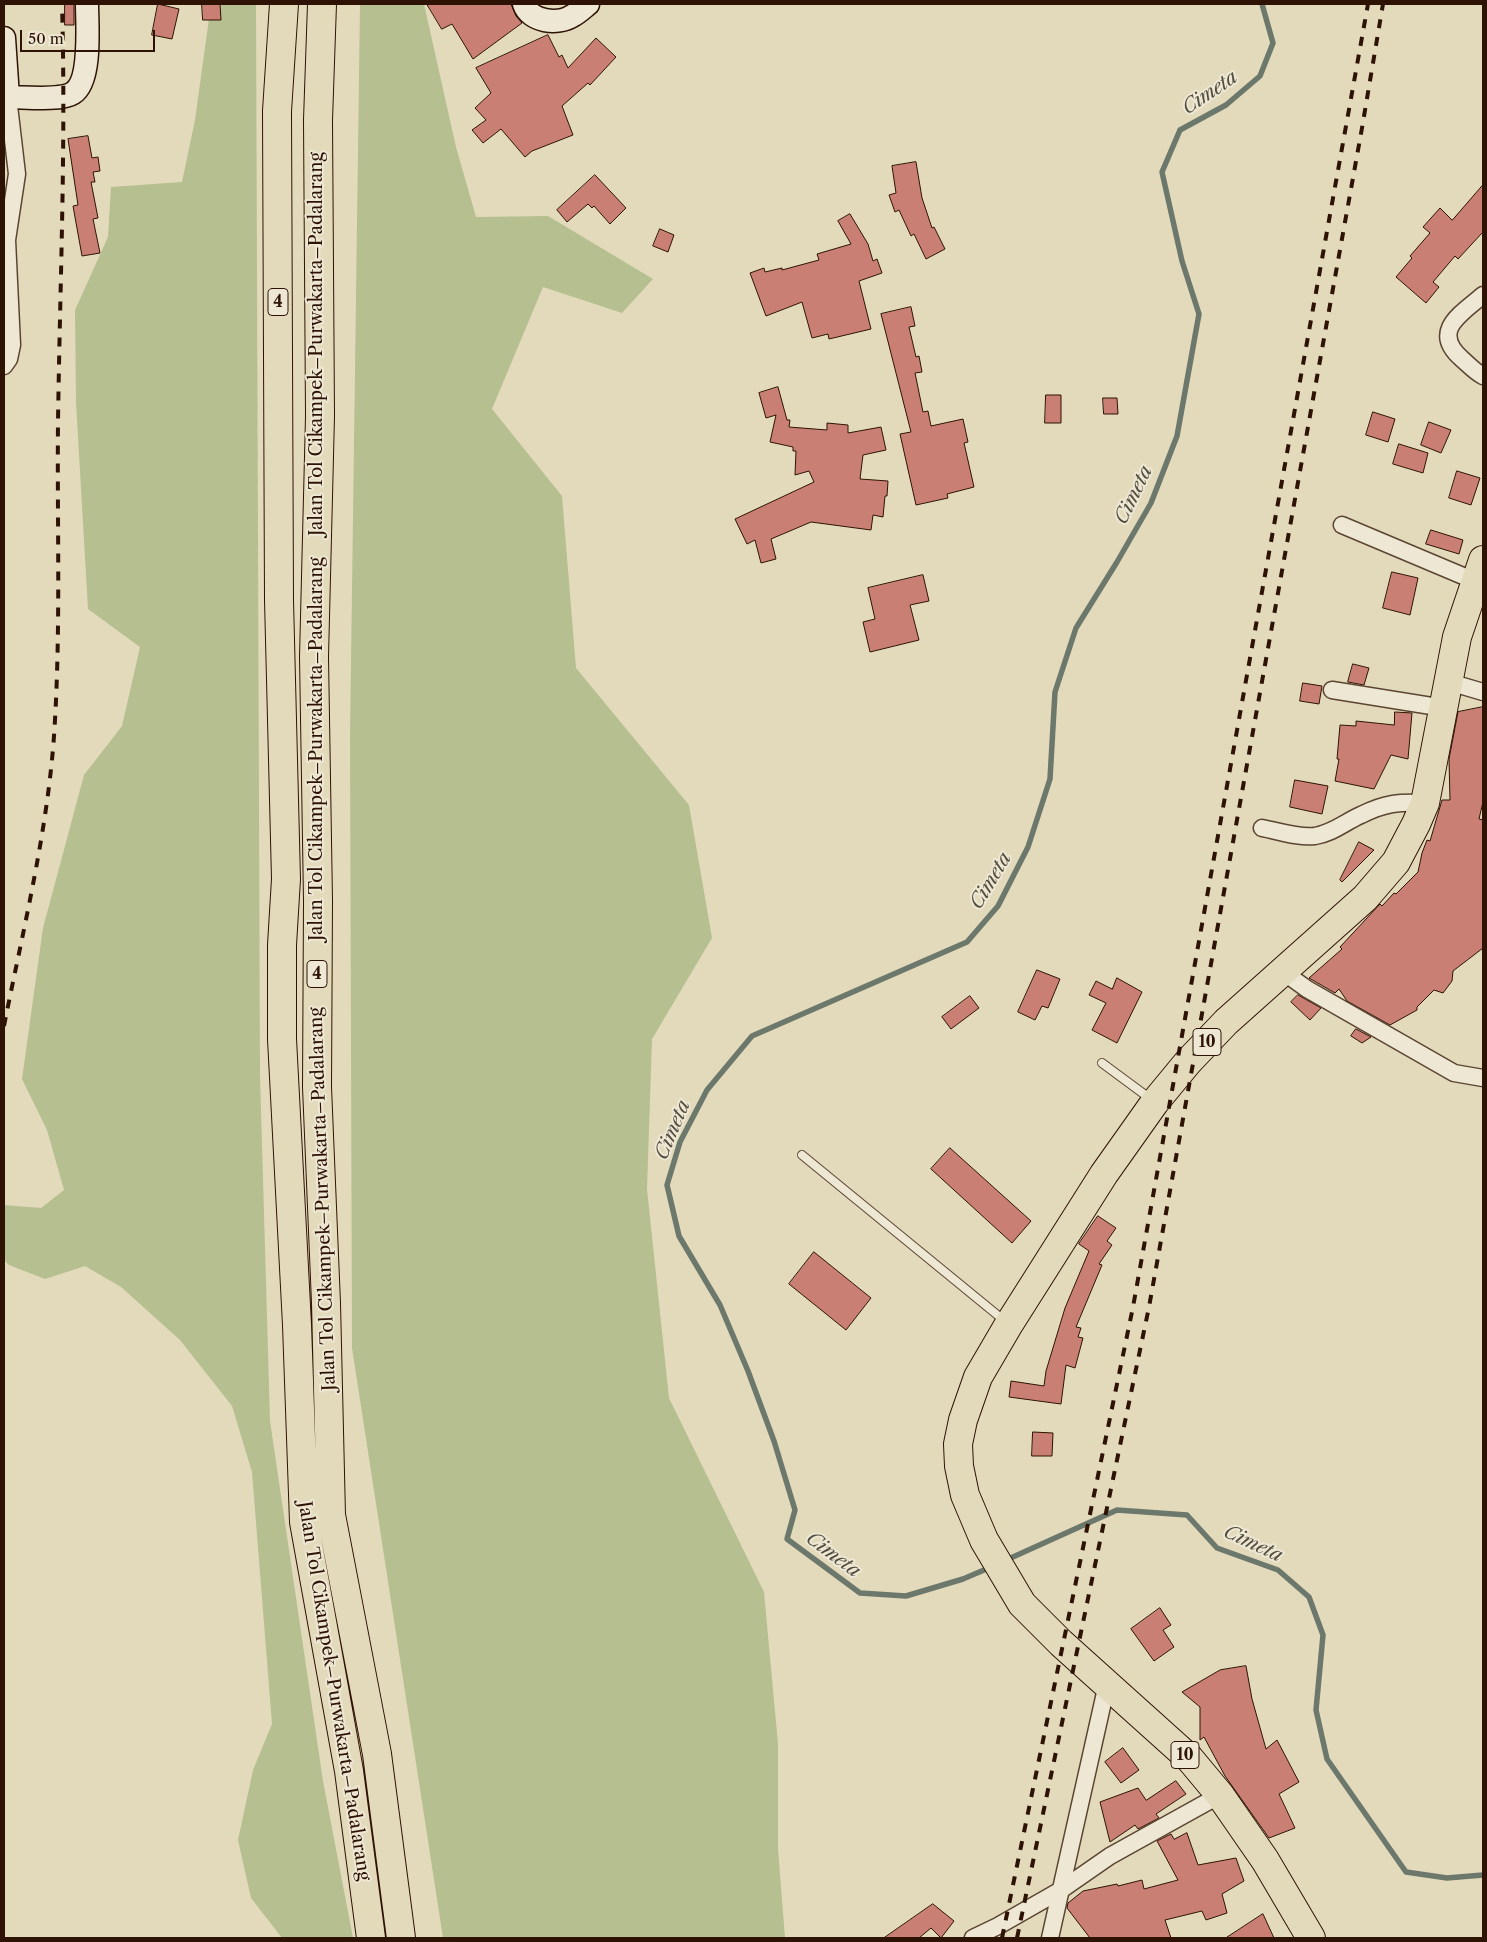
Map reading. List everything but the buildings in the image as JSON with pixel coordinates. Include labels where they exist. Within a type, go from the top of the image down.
[{"type":"highway","name":"Jalan Tol Cikampek–Purwakarta–Padalarang","points":[[284,4],[277,111],[279,581],[286,879],[282,945],[282,1039],[297,1325],[304,1522],[349,1771],[371,1938]]},
{"type":"highway","name":"Jalan Tol Cikampek–Purwakarta–Padalarang","points":[[322,4],[318,120],[320,416],[314,657],[318,901],[317,1087],[332,1515],[378,1754],[401,1938]]},
{"type":"highway","name":"10","points":[[1312,1938],[1265,1860],[1220,1795],[1190,1760],[1022,1604],[984,1540],[965,1495],[958,1444],[963,1420],[978,1377],[1009,1324],[1104,1174],[1155,1102],[1188,1062],[1226,1022],[1365,898],[1396,862],[1425,804],[1458,637],[1479,571]]},
{"type":"street","points":[[8,97],[64,97],[74,93],[81,84],[85,67],[87,4]]},
{"type":"street","points":[[524,4],[534,15],[542,19],[561,21],[572,17],[588,4]]},
{"type":"street","points":[[4,38],[8,97],[17,174],[7,240],[12,345],[9,359],[4,366]]},
{"type":"street","points":[[1483,295],[1449,327],[1448,338],[1451,349],[1483,376]]},
{"type":"street","points":[[1342,525],[1479,571]]},
{"type":"street","points":[[1449,682],[1483,692]]},
{"type":"street","points":[[1332,690],[1444,708]]},
{"type":"street","points":[[1262,828],[1308,837],[1317,836],[1329,833],[1360,815],[1385,805],[1397,802],[1425,804]]},
{"type":"street","points":[[1282,971],[1315,994],[1454,1073],[1483,1078]]},
{"type":"street","points":[[1050,1938],[1107,1684]]},
{"type":"street","points":[[973,1938],[1061,1890],[1110,1856],[1220,1795]]},
{"type":"lane","points":[[1102,1063],[1155,1102]]},
{"type":"lane","points":[[802,1155],[1009,1324]]},
{"type":"green space","points":[[211,4],[256,4],[260,1075],[270,1421],[323,1781],[353,1938],[282,1938],[251,1898],[238,1840],[253,1770],[272,1724],[252,1472],[232,1406],[180,1340],[121,1287],[85,1266],[45,1279],[9,1265],[4,1260],[4,1205],[41,1208],[64,1190],[47,1130],[22,1079],[43,928],[84,775],[122,726],[140,647],[88,609],[76,402],[75,310],[108,237],[111,187],[182,182],[195,120]]},
{"type":"green space","points":[[360,4],[424,4],[456,147],[476,217],[548,216],[653,279],[622,313],[543,287],[492,409],[562,496],[576,668],[689,805],[712,938],[652,1039],[647,1189],[669,1398],[764,1592],[778,1744],[778,1849],[785,1938],[443,1938],[352,1348],[350,737]]},
{"type":"waterway","name":"Cimeta","points":[[991,1567],[963,1579],[906,1596],[860,1593],[787,1539],[795,1510],[774,1441],[748,1371],[720,1305],[679,1236],[667,1185],[680,1142],[707,1090],[752,1036],[967,942],[998,906],[1028,847],[1050,779],[1055,692],[1076,628],[1151,503],[1177,436],[1199,314],[1182,261],[1162,172],[1180,130],[1226,105],[1260,76],[1273,43],[1262,4]]},
{"type":"waterway","name":"Cimeta","points":[[1004,1561],[1117,1510],[1187,1515],[1217,1548],[1278,1570],[1309,1597],[1323,1635],[1316,1710],[1327,1759],[1406,1872],[1447,1878],[1483,1875]]},
{"type":"railway","points":[[4,1026],[40,846],[51,773],[54,736],[58,618],[58,422],[63,160],[62,4]]},
{"type":"railway","points":[[1002,1938],[1133,1307],[1368,4]]},
{"type":"railway","points":[[1017,1938],[1149,1307],[1383,4]]}]
